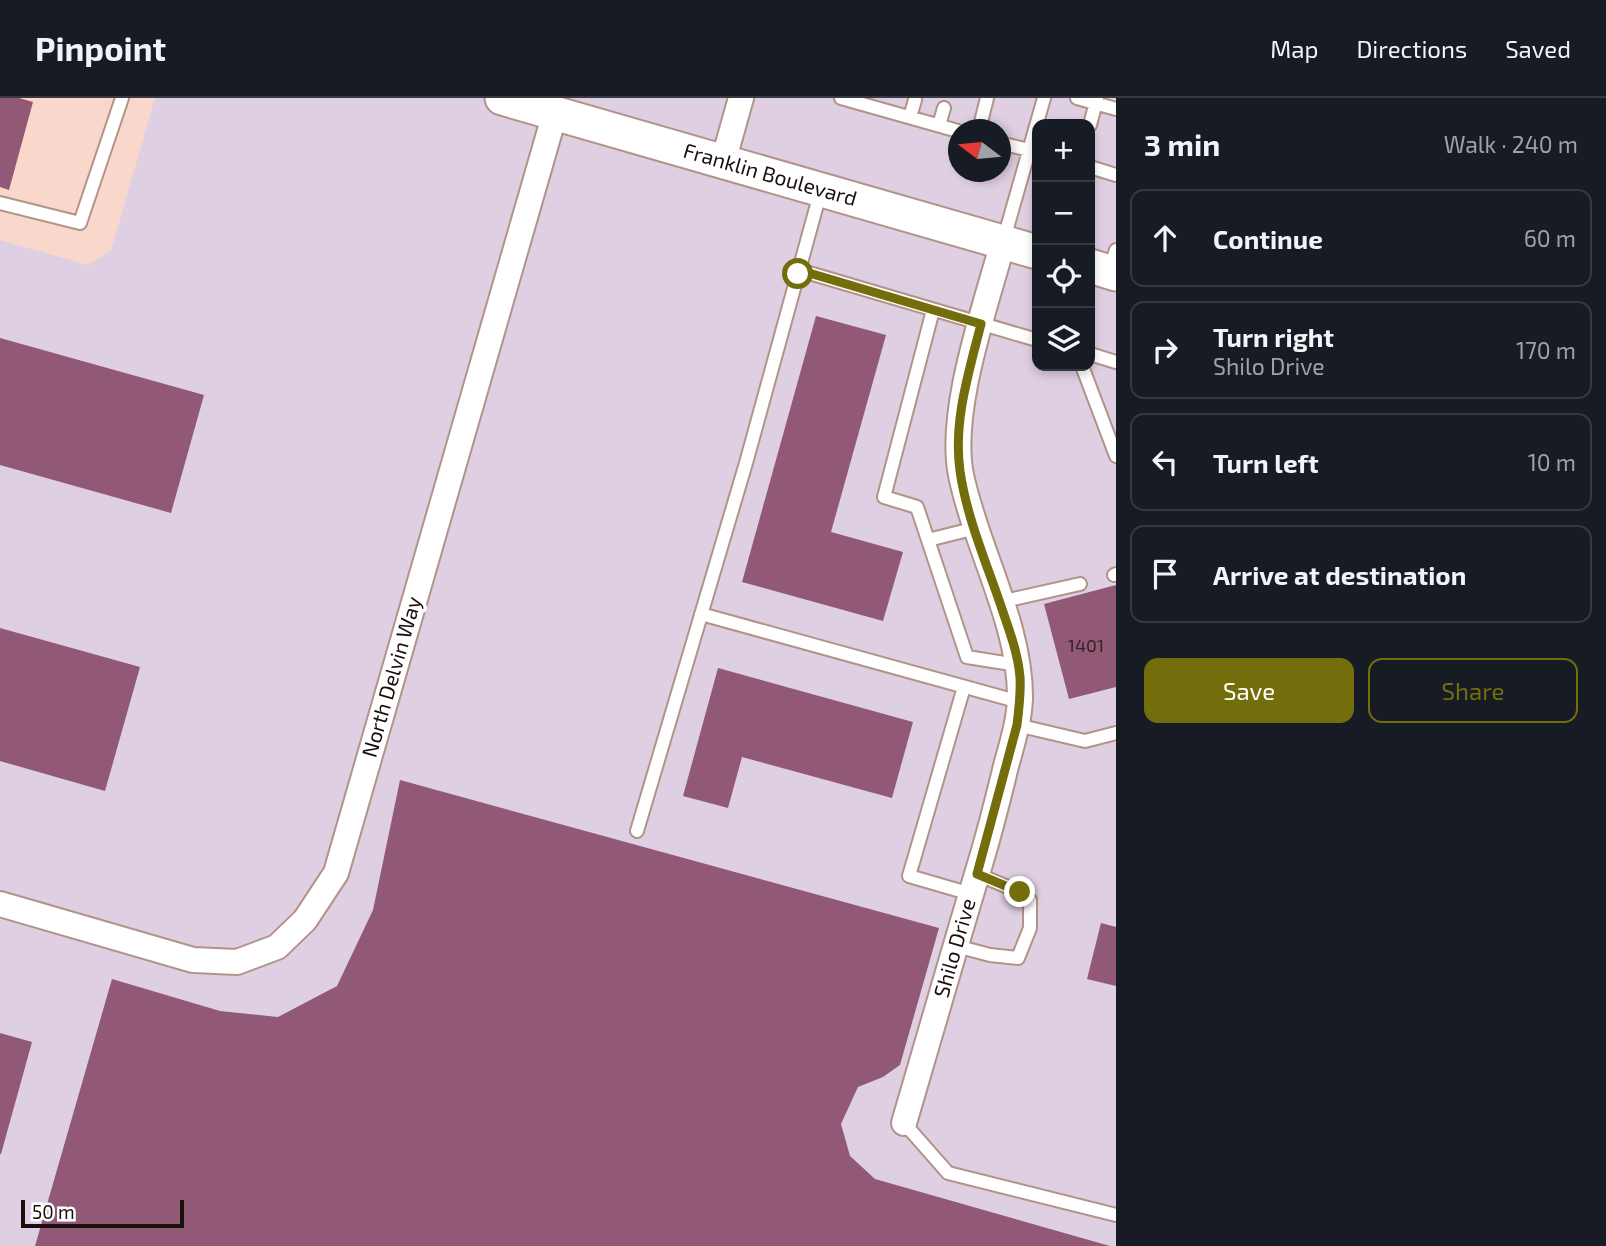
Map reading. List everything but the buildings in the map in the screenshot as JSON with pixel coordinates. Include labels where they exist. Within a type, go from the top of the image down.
[{"type":"main road","name":"Franklin Boulevard","points":[[516,100],[1032,251]]},
{"type":"street","points":[[723,162],[741,98]]},
{"type":"street","name":"North Delvin Way","points":[[0,904],[192,960],[237,962],[277,947],[305,920],[336,873],[555,113]]},
{"type":"street","name":"Shilo Drive","points":[[904,1123],[974,884],[1018,714],[1018,665],[1014,646],[960,472],[961,404],[1003,242]]},
{"type":"lane","points":[[0,202],[80,223],[83,221],[122,98]]},
{"type":"lane","points":[[841,98],[883,104],[910,117],[948,128]]},
{"type":"lane","points":[[982,119],[988,98]]},
{"type":"lane","points":[[1040,119],[1044,98]]},
{"type":"lane","points":[[1077,98],[1096,101],[1116,109]]},
{"type":"lane","points":[[910,117],[915,100]]},
{"type":"lane","points":[[1092,119],[1096,101]]},
{"type":"lane","points":[[939,125],[944,108]]},
{"type":"lane","points":[[1011,146],[1032,151]]},
{"type":"lane","points":[[1003,242],[1032,154]]},
{"type":"lane","points":[[1095,169],[1116,175]]},
{"type":"lane","points":[[637,831],[746,463],[821,190]]},
{"type":"lane","points":[[799,270],[1032,339]]},
{"type":"lane","points":[[933,310],[884,497],[917,507],[967,657],[1018,665]]},
{"type":"lane","points":[[1095,356],[1116,362]]},
{"type":"lane","points":[[1084,371],[1116,456]]},
{"type":"lane","points":[[928,540],[976,528]]},
{"type":"lane","points":[[1000,602],[1080,584]]},
{"type":"lane","points":[[701,614],[964,687],[1018,714],[1085,741],[1116,733]]},
{"type":"lane","points":[[956,946],[990,955],[1018,958],[1030,928],[1030,900],[1020,892],[909,876],[964,687]]},
{"type":"lane","points":[[904,1123],[947,1173],[1116,1215]]},
{"type":"shaded area","points":[[155,98],[1116,98],[1116,1246],[0,1246],[0,240],[88,265],[111,251]]},
{"type":"route","points":[[798,274],[799,270],[981,324],[961,404],[960,472],[1014,646],[1020,677],[1020,702],[1017,725],[977,874],[1020,892]]}]
